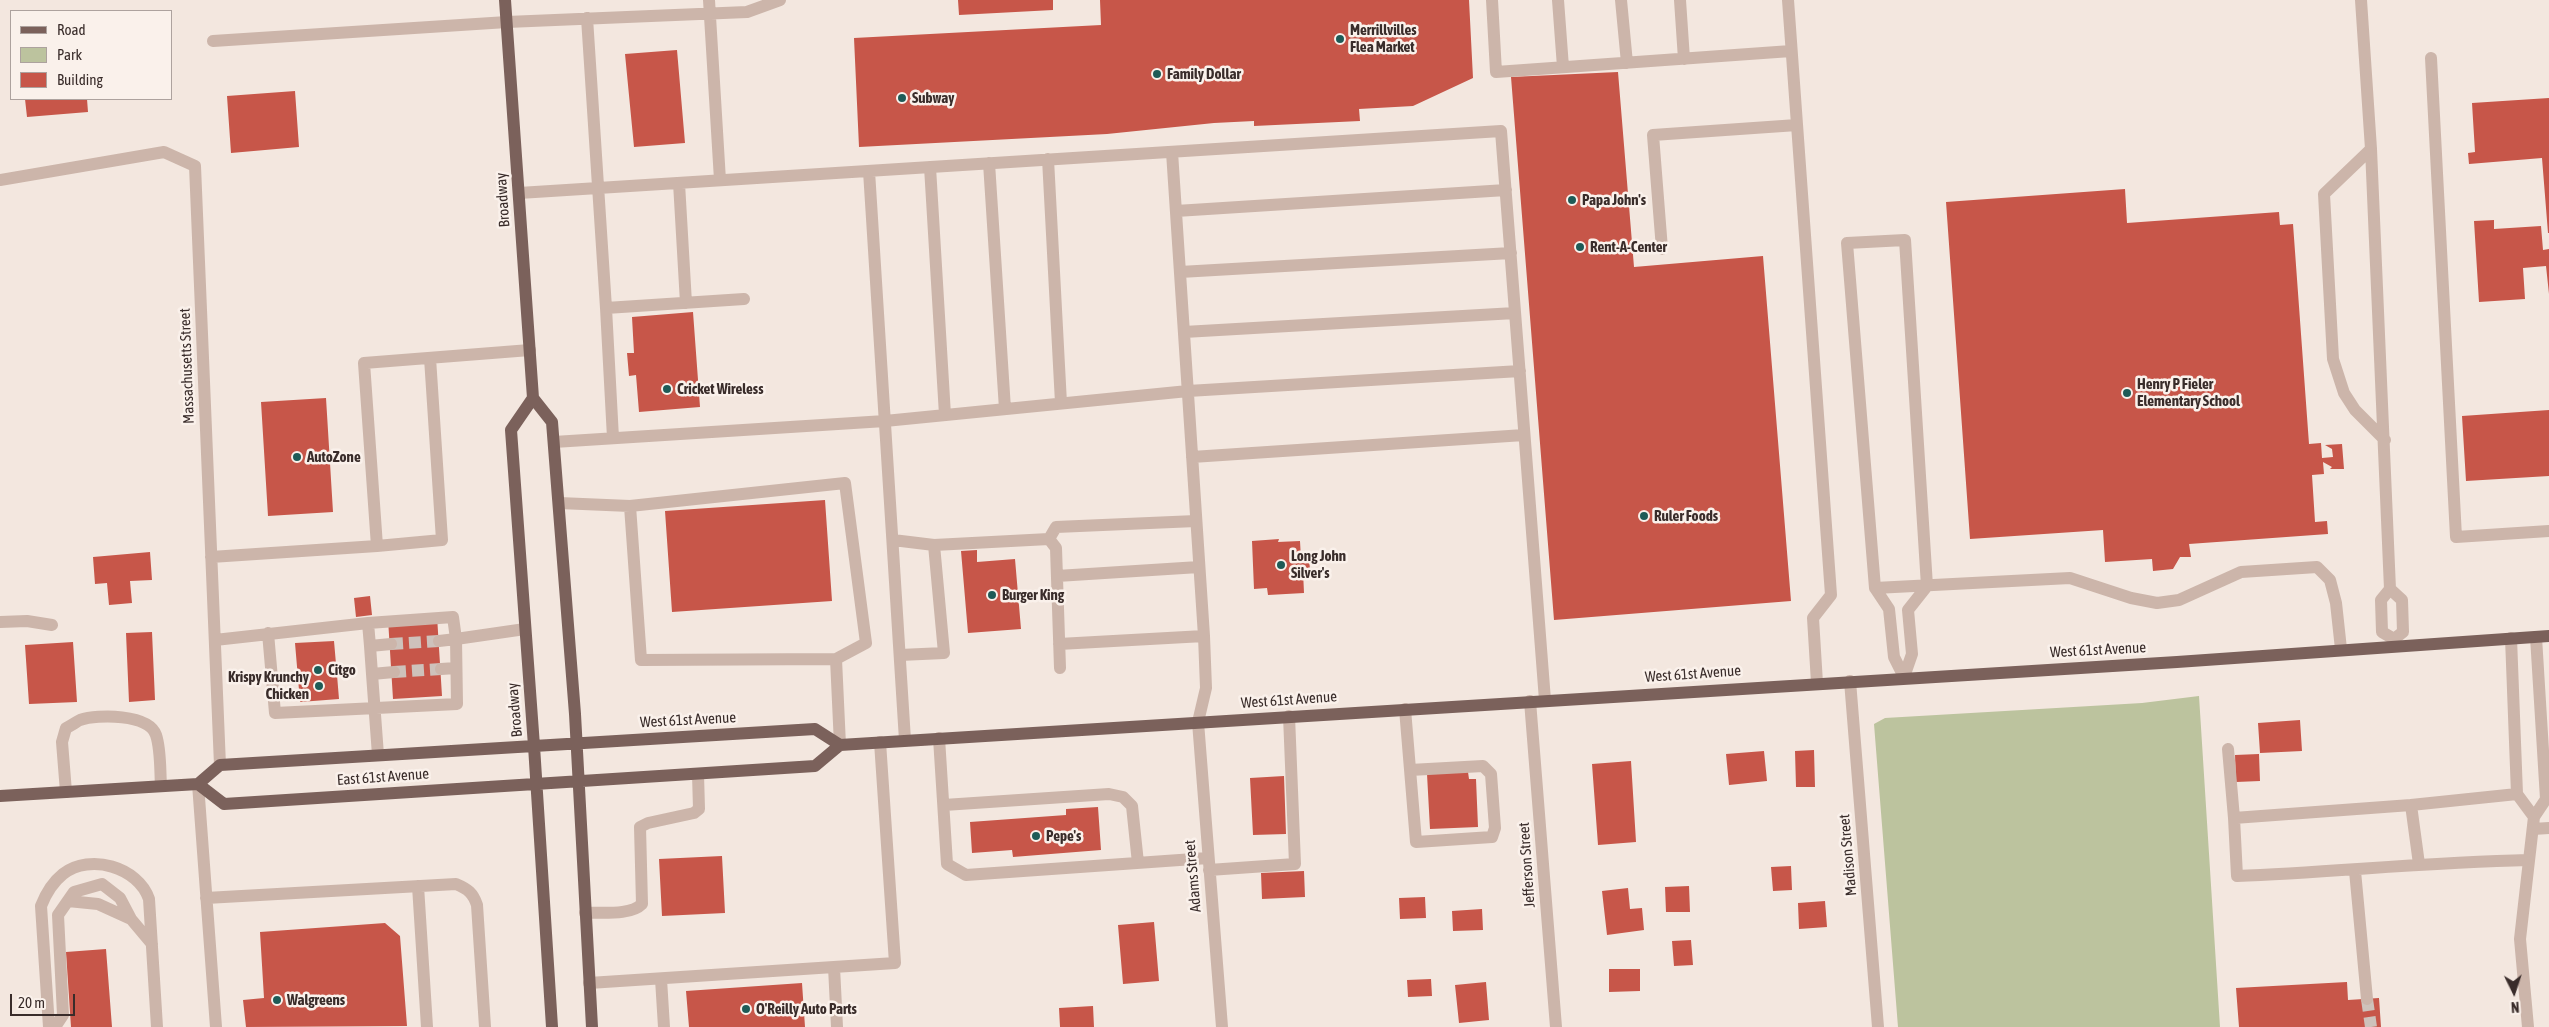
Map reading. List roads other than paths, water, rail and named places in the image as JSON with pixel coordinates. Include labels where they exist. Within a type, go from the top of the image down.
[{"type":"main road","name":"Broadway","points":[[505,0],[534,398],[511,430],[537,782],[552,1027]]},
{"type":"main road","points":[[534,398],[552,422],[554,442],[576,743],[592,1027]]},
{"type":"main road","name":"West 61st Avenue","points":[[534,746],[815,728],[840,745],[1904,677],[2177,662],[2341,649],[2394,642],[2543,637]]},
{"type":"main road","points":[[577,780],[815,766],[840,745]]},
{"type":"main road","name":"East 61st Avenue","points":[[220,765],[534,746]]},
{"type":"main road","points":[[0,796],[198,784],[220,765]]},
{"type":"main road","name":"East 61st Avenue","points":[[198,784],[224,804],[577,780]]},
{"type":"street","points":[[709,0],[720,180]]},
{"type":"street","points":[[213,41],[507,22],[747,12],[780,0]]},
{"type":"street","points":[[1492,0],[1496,72],[1791,51]]},
{"type":"street","points":[[1558,0],[1563,67]]},
{"type":"street","points":[[1622,0],[1627,62]]},
{"type":"street","points":[[1680,0],[1684,58]]},
{"type":"street","points":[[1788,0],[1831,595],[1813,618],[1817,683]]},
{"type":"street","points":[[2361,0],[2371,148],[2390,589],[2381,600],[2382,632],[2394,642],[2403,632],[2402,600],[2390,589]]},
{"type":"street","points":[[587,18],[613,438]]},
{"type":"street","points":[[2431,58],[2456,537],[2549,531]]},
{"type":"street","points":[[1662,250],[1653,136],[1797,125]]},
{"type":"street","points":[[519,193],[1501,131],[1545,700]]},
{"type":"street","points":[[2371,148],[2324,194],[2333,359],[2344,393],[2355,410],[2385,440]]},
{"type":"street","name":"Massachusetts Street","points":[[0,180],[164,152],[195,166],[220,765]]},
{"type":"street","name":"Adams Street","points":[[1172,152],[1204,636],[1206,688],[1198,722],[1222,1027]]},
{"type":"street","points":[[1048,160],[1061,403]]},
{"type":"street","points":[[988,163],[1005,409]]},
{"type":"street","points":[[930,167],[945,415]]},
{"type":"street","points":[[869,171],[905,740]]},
{"type":"street","points":[[679,183],[686,303]]},
{"type":"street","points":[[1176,211],[1506,190]]},
{"type":"street","points":[[1905,240],[1927,586],[1908,610],[1912,654],[1904,677],[1894,657],[1889,609],[1875,588],[1847,243],[1905,240]]},
{"type":"street","points":[[1180,272],[1511,252]]},
{"type":"street","points":[[606,308],[744,299]]},
{"type":"street","points":[[1184,332],[1515,313]]},
{"type":"street","points":[[377,546],[364,363],[530,350]]},
{"type":"street","points":[[211,557],[442,540],[430,358]]},
{"type":"street","points":[[554,442],[885,421],[1188,391],[1520,371]]},
{"type":"street","points":[[1192,457],[1524,435]]},
{"type":"street","points":[[559,503],[630,506],[845,484],[866,643],[836,659],[641,660],[630,506]]},
{"type":"street","points":[[1049,538],[1056,527],[1196,521]]},
{"type":"street","points":[[893,540],[934,544],[1049,538]]},
{"type":"street","points":[[1049,538],[1056,548],[1060,668]]},
{"type":"street","points":[[900,655],[944,653],[934,544]]},
{"type":"street","points":[[1057,576],[1199,567]]},
{"type":"street","points":[[1875,588],[2070,578],[2131,598],[2157,603],[2179,600],[2241,572],[2317,568],[2330,580],[2336,603],[2341,649]]},
{"type":"street","points":[[214,640],[268,634],[368,623],[453,617],[456,639],[456,704],[275,713],[268,634]]},
{"type":"street","points":[[0,622],[27,621],[52,625]]},
{"type":"street","points":[[368,623],[378,755]]},
{"type":"street","points":[[439,640],[525,629]]},
{"type":"street","points":[[1059,644],[1204,636]]},
{"type":"street","points":[[2528,1027],[2520,939],[2533,823],[2546,799],[2543,637]]},
{"type":"street","points":[[2510,638],[2517,794],[2533,823],[2549,828]]},
{"type":"street","points":[[370,646],[391,644]]},
{"type":"street","points":[[836,659],[840,745]]},
{"type":"street","points":[[441,669],[456,668]]},
{"type":"street","points":[[372,674],[394,672]]},
{"type":"street","name":"Madison Street","points":[[1850,681],[1878,1027]]},
{"type":"street","name":"Jefferson Street","points":[[1530,701],[1556,1027]]},
{"type":"street","points":[[1405,708],[1410,770],[1416,842],[1492,837],[1495,828],[1491,774],[1483,766],[1410,770]]},
{"type":"street","points":[[939,738],[947,864],[966,875],[1138,863],[1295,864],[1289,716]]},
{"type":"street","points":[[66,792],[62,742],[66,728],[81,720],[119,717],[135,719],[150,726],[156,735],[161,786]]},
{"type":"street","points":[[589,983],[895,963],[880,742]]},
{"type":"street","points":[[2228,749],[2237,876],[2355,871],[2419,864],[2528,860]]},
{"type":"street","points":[[585,913],[628,911],[637,909],[642,904],[640,827],[648,823],[694,813],[699,809],[698,774]]},
{"type":"street","points":[[198,784],[216,1027]]},
{"type":"street","points":[[944,805],[1109,794],[1123,796],[1132,806],[1138,863]]},
{"type":"street","points":[[2234,818],[2411,805],[2517,794]]},
{"type":"street","points":[[2411,805],[2419,864]]},
{"type":"street","points":[[49,1027],[41,906],[50,888],[63,874],[72,868],[96,864],[115,868],[132,877],[146,890],[149,899],[157,1027]]},
{"type":"street","points":[[2355,871],[2367,999]]},
{"type":"street","points":[[55,1027],[63,1015],[58,915],[74,892],[102,884],[120,898],[130,919],[152,944]]},
{"type":"street","points":[[206,898],[456,884],[470,891],[477,905],[485,1027]]},
{"type":"street","points":[[418,886],[427,1027]]},
{"type":"street","points":[[68,901],[98,904],[130,919]]},
{"type":"street","points":[[834,967],[837,1027]]},
{"type":"street","points":[[660,979],[664,1027]]},
{"type":"tunnel","points":[[391,644],[439,641]]},
{"type":"tunnel","points":[[394,672],[441,669]]},
{"type":"tunnel","points":[[2367,999],[2371,1027]]},
{"type":"place","name":"Merrillvilles Flea Market","points":[[1340,39]]},
{"type":"place","name":"Family Dollar","points":[[1157,74]]},
{"type":"place","name":"Subway","points":[[902,98]]},
{"type":"place","name":"Papa John's","points":[[1572,200]]},
{"type":"place","name":"Rent-A-Center","points":[[1580,247]]},
{"type":"place","name":"Cricket Wireless","points":[[667,389]]},
{"type":"place","name":"Henry P Fieler Elementary School","points":[[2127,393]]},
{"type":"place","name":"AutoZone","points":[[297,457]]},
{"type":"place","name":"Ruler Foods","points":[[1644,516]]},
{"type":"place","name":"Long John Silver's","points":[[1281,565]]},
{"type":"place","name":"Burger King","points":[[992,595]]},
{"type":"place","name":"Citgo","points":[[318,670]]},
{"type":"place","name":"Krispy Krunchy Chicken","points":[[319,686]]},
{"type":"place","name":"Pepe's","points":[[1036,836]]},
{"type":"place","name":"Walgreens","points":[[277,1000]]},
{"type":"place","name":"O'Reilly Auto Parts","points":[[746,1009]]}]
